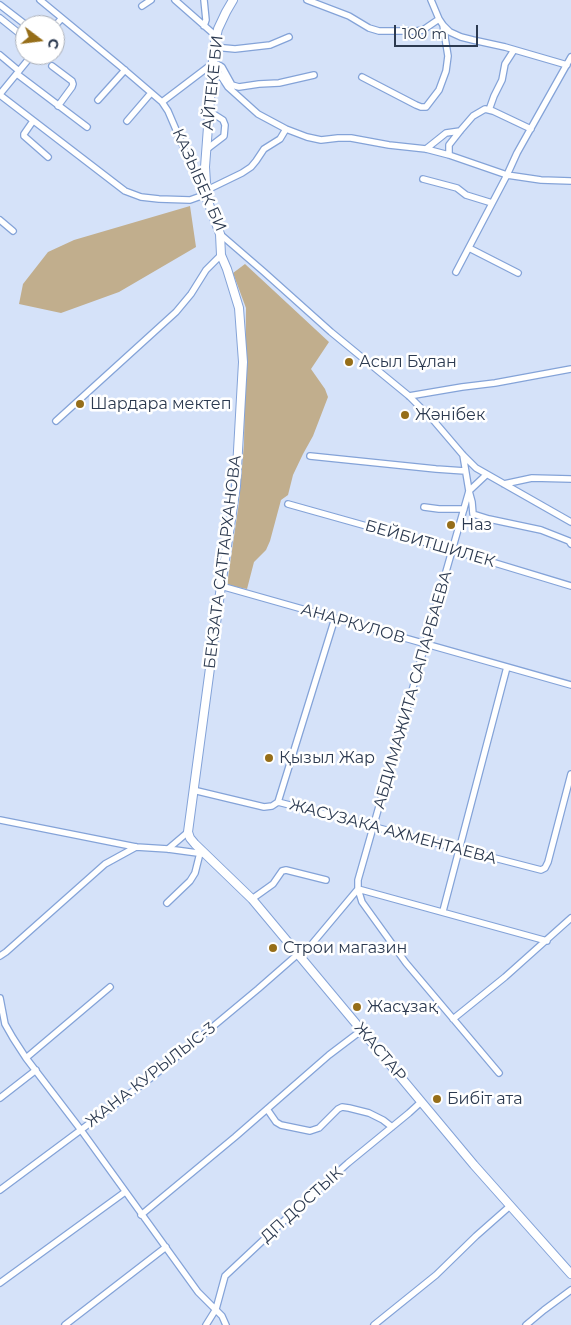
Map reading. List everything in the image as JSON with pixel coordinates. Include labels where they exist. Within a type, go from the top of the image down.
[{"type":"street","name":"КАЗЫБЕК БИ","points":[[40,0],[58,15]]},
{"type":"street","points":[[142,6],[151,0]]},
{"type":"street","points":[[175,0],[216,36]]},
{"type":"street","points":[[204,0],[206,20],[204,26]]},
{"type":"street","name":"АЙТЕКЕ БИ","points":[[206,195],[209,111],[214,47],[218,29],[233,0]]},
{"type":"street","points":[[307,0],[349,16],[369,28],[379,31],[423,30],[439,19]]},
{"type":"street","points":[[431,0],[439,19],[450,32],[461,37],[567,65]]},
{"type":"street","points":[[0,2],[15,15]]},
{"type":"street","points":[[0,18],[15,30]]},
{"type":"street","name":"КАЗЫБЕК БИ","points":[[65,21],[152,93],[168,110],[206,195],[220,234],[408,396],[434,421],[462,455],[476,468],[571,522]]},
{"type":"street","points":[[362,77],[416,105],[426,107],[439,90],[446,71],[448,56],[443,25]]},
{"type":"street","points":[[214,47],[235,49],[270,45],[289,37]]},
{"type":"street","points":[[489,110],[502,80],[505,64],[514,50]]},
{"type":"street","points":[[0,55],[58,106],[87,127]]},
{"type":"street","points":[[456,272],[517,153],[571,57]]},
{"type":"street","points":[[213,64],[228,88],[258,114],[286,129],[307,137],[321,140],[351,138],[426,149],[507,175],[540,180],[571,181]]},
{"type":"street","points":[[162,102],[213,64],[217,64],[222,68],[232,85],[238,87],[279,83],[314,75]]},
{"type":"street","points":[[24,65],[0,93],[33,121],[125,191],[141,197],[190,200],[206,195],[251,167],[264,149],[280,139],[286,129]]},
{"type":"street","points":[[52,66],[72,81],[73,84],[58,106]]},
{"type":"street","points":[[98,100],[125,70]]},
{"type":"street","points":[[127,121],[152,93]]},
{"type":"street","points":[[449,155],[449,145],[460,131],[473,116],[485,110],[493,110],[531,129]]},
{"type":"street","points":[[207,149],[224,136],[225,125],[224,120],[209,111]]},
{"type":"street","points":[[33,121],[24,136],[48,157]]},
{"type":"street","points":[[426,149],[446,133],[460,131]]},
{"type":"street","points":[[423,179],[457,188],[466,195],[492,203]]},
{"type":"street","points":[[0,220],[13,231]]},
{"type":"street","name":"БЕКЗАТА САТТАРХАНОВА","points":[[188,832],[236,486],[243,362],[239,308],[222,255],[220,234]]},
{"type":"street","points":[[469,248],[518,273]]},
{"type":"street","points":[[56,421],[176,312],[191,294],[206,270],[222,255]]},
{"type":"street","points":[[408,396],[462,387],[495,384],[571,369]]},
{"type":"street","points":[[462,455],[472,502],[472,514],[474,516],[541,530],[569,541],[571,544]]},
{"type":"street","points":[[310,456],[466,471]]},
{"type":"street","points":[[469,491],[486,475]]},
{"type":"street","points":[[504,484],[532,478],[571,479]]},
{"type":"street","name":"АБДИМАЖИТА САПАРБАЕВА","points":[[299,956],[358,889],[358,880],[469,491]]},
{"type":"street","name":"БЕЙБИТШИЛЕК","points":[[288,504],[571,586]]},
{"type":"street","points":[[424,507],[439,510],[464,509]]},
{"type":"street","name":"АНАРКУЛОВ","points":[[221,586],[571,685]]},
{"type":"street","points":[[278,802],[335,618]]},
{"type":"street","points":[[443,911],[507,667]]},
{"type":"street","name":"ЖАСУЗАКА АХМЕНТАЕВА","points":[[193,790],[264,807],[272,806],[278,802],[541,870],[545,868],[548,862],[571,774]]},
{"type":"street","points":[[0,820],[136,847],[203,854],[190,881],[166,903]]},
{"type":"street","points":[[168,849],[188,832]]},
{"type":"street","name":"ЖАСТАР","points":[[188,832],[190,838],[203,854],[252,899],[474,1165],[571,1274]]},
{"type":"street","points":[[0,956],[105,864],[136,847]]},
{"type":"street","points":[[252,899],[273,884],[282,871],[286,870],[326,880]]},
{"type":"street","points":[[358,889],[547,941]]},
{"type":"street","points":[[358,889],[362,902],[406,963],[499,1073]]},
{"type":"street","points":[[453,1019],[505,978],[571,918]]},
{"type":"street","name":"ЖАНА КУРЫЛЫС-3","points":[[0,1190],[156,1074],[299,956]]},
{"type":"street","points":[[26,1058],[110,986]]},
{"type":"street","points":[[0,998],[5,1024],[26,1058],[81,1130],[198,1292],[222,1316],[226,1325]]},
{"type":"street","points":[[141,1215],[329,1055],[362,1030]]},
{"type":"street","points":[[0,1098],[36,1070]]},
{"type":"street","name":"ДП ДОСТЫК","points":[[206,1325],[216,1309],[225,1276],[333,1176],[421,1102]]},
{"type":"street","points":[[267,1109],[276,1122],[281,1125],[310,1131],[318,1128],[342,1107],[369,1113],[392,1127]]},
{"type":"street","points":[[0,1283],[125,1192]]},
{"type":"street","points":[[374,1325],[436,1275],[510,1206]]},
{"type":"street","points":[[66,1325],[166,1247]]},
{"type":"street","points":[[526,1325],[571,1290]]},
{"type":"shaded area","points":[[190,206],[196,247],[119,292],[61,313],[19,304],[23,284],[48,252],[74,240]]},
{"type":"shaded area","points":[[245,264],[329,342],[311,369],[325,389],[328,397],[313,436],[293,475],[288,495],[281,500],[266,550],[254,562],[247,589],[227,585],[239,502],[244,444],[246,308],[233,273]]},
{"type":"place","name":"Асыл Бұлан","points":[[349,362]]},
{"type":"place","name":"Шардара мектеп","points":[[80,404]]},
{"type":"place","name":"Жәнібек","points":[[405,415]]},
{"type":"place","name":"Наз","points":[[451,525]]},
{"type":"place","name":"Қызыл Жар","points":[[269,758]]},
{"type":"place","name":"Строи магазин","points":[[273,948]]},
{"type":"place","name":"Жасұзақ","points":[[357,1007]]},
{"type":"place","name":"Бибіт ата","points":[[437,1099]]}]
